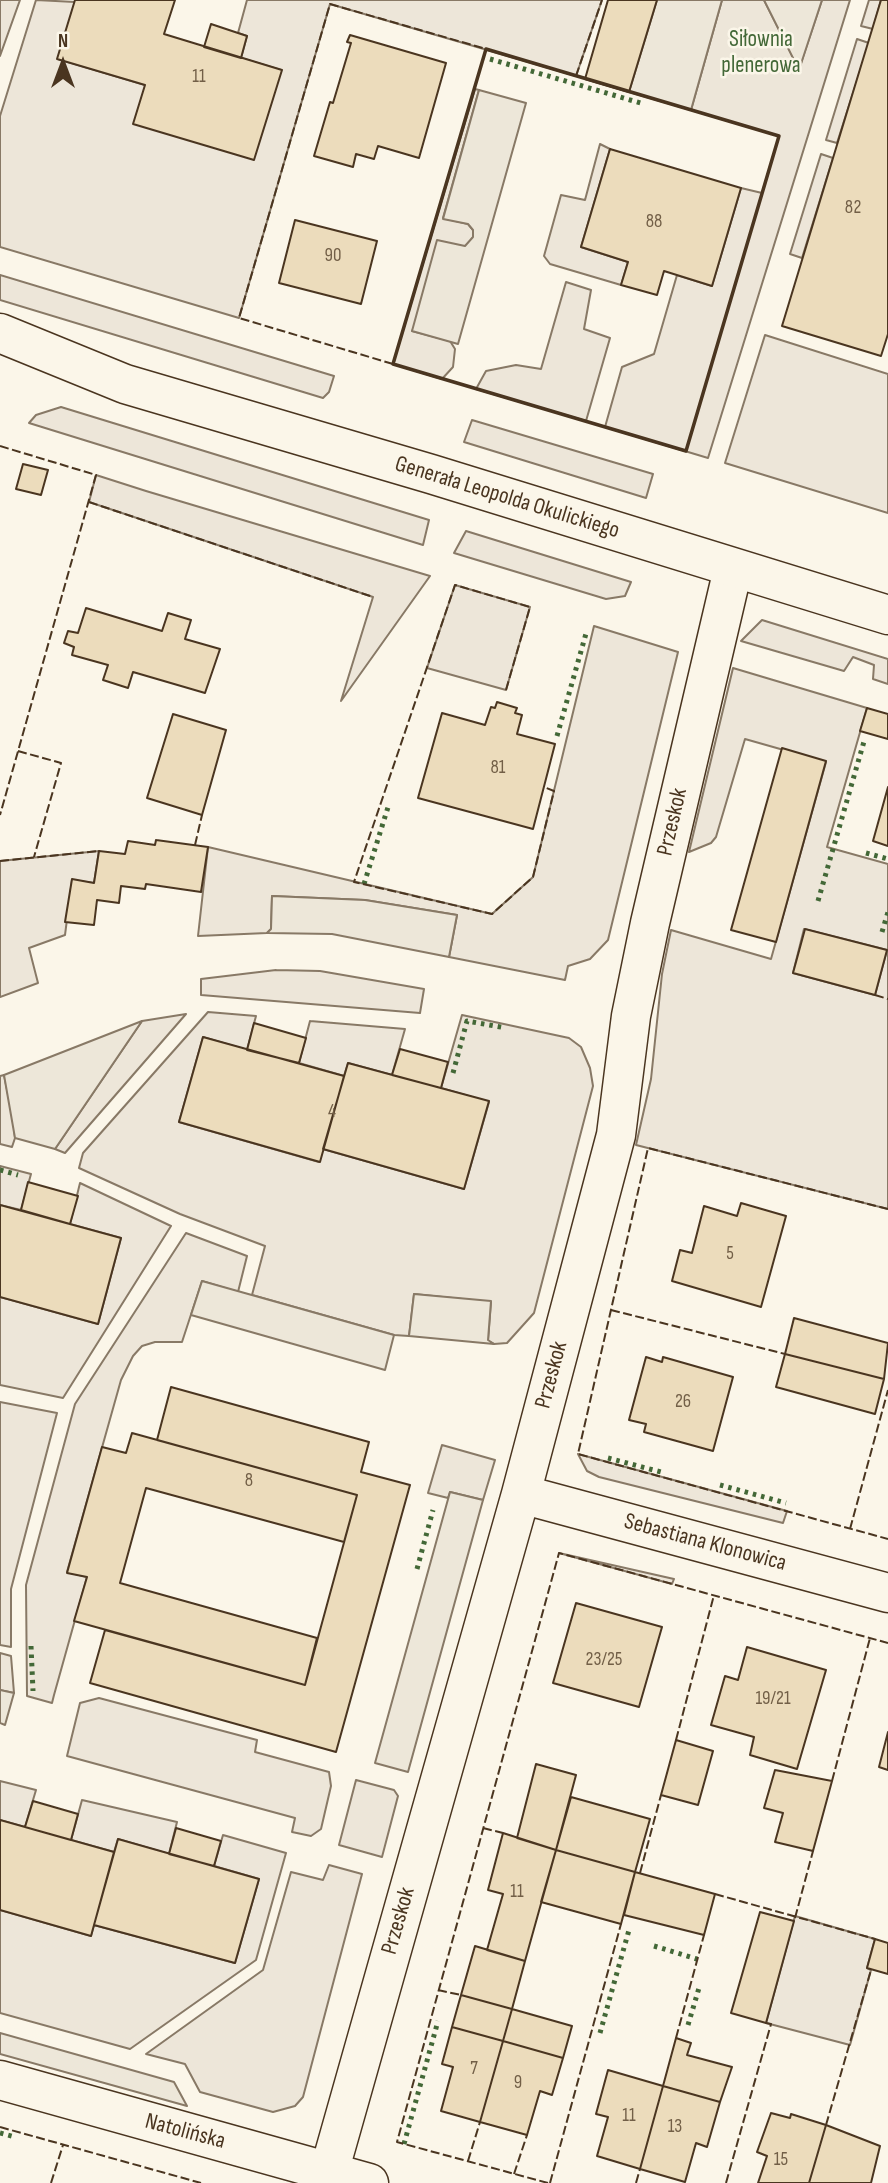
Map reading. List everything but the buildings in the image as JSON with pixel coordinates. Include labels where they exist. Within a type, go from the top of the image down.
[{"type":"street","name":"Generała Leopolda Okulickiego","points":[[0,333],[125,384]]},
{"type":"street","name":"Generała Leopolda Okulickiego","points":[[0,359],[125,384],[431,474],[888,615]]},
{"type":"street","name":"Przeskok","points":[[329,2172],[521,1494],[616,1135],[631,1016],[650,923],[733,569]]},
{"type":"street","name":"Sebastiana Klonowica","points":[[521,1494],[888,1592]]},
{"type":"street","name":"Natolińska","points":[[0,2080],[369,2183]]},
{"type":"green space","points":[[0,0],[20,0],[0,56]]},
{"type":"green space","points":[[36,0],[75,2],[58,59],[145,85],[281,70],[241,58],[247,36],[238,33],[247,0],[602,0],[576,76],[330,4],[239,318],[0,247],[0,116]]},
{"type":"green space","name":"Siłownia plenerowa","points":[[722,0],[764,0],[799,69],[822,0],[850,0],[708,458],[605,427],[622,367],[654,354],[677,275],[712,286],[741,188],[762,193],[779,136],[691,110]]},
{"type":"green space","points":[[869,0],[881,0],[873,29],[861,26]]},
{"type":"green space","points":[[857,39],[869,43],[837,143],[826,140]]},
{"type":"green space","points":[[475,89],[479,90],[443,218],[468,224],[473,230],[473,237],[412,331],[450,341],[455,349],[453,367],[442,379],[393,364]]},
{"type":"green space","points":[[600,144],[610,149],[581,247],[628,262],[621,285],[550,264],[544,256],[561,195],[585,200]]},
{"type":"green space","points":[[821,154],[833,158],[802,258],[790,254]]},
{"type":"green space","points":[[0,275],[334,376],[329,392],[323,398],[0,300]]},
{"type":"green space","points":[[566,282],[591,290],[584,329],[610,338],[586,421],[476,389],[486,371],[516,365],[541,369]]},
{"type":"green space","points":[[765,335],[888,374],[888,513],[725,463]]},
{"type":"green space","points":[[61,407],[429,520],[423,545],[29,423],[36,415]]},
{"type":"green space","points":[[472,420],[653,474],[646,498],[464,442]]},
{"type":"green space","points":[[96,475],[430,576],[341,701],[373,597],[89,502]]},
{"type":"green space","points":[[466,531],[631,582],[625,596],[606,599],[454,553]]},
{"type":"green space","points":[[455,585],[530,607],[506,690],[427,668]]},
{"type":"green space","points":[[762,620],[888,659],[888,684],[873,679],[874,665],[853,657],[844,671],[741,641]]},
{"type":"green space","points":[[594,626],[678,652],[608,940],[590,959],[568,966],[565,980],[449,957],[457,915],[365,900],[272,896],[271,929],[267,933],[198,936],[208,847],[492,914],[533,877]]},
{"type":"green space","points":[[733,668],[867,708],[827,847],[888,864],[888,1209],[636,1145],[651,1079],[662,974],[671,930],[771,959],[826,762],[745,739],[716,837],[711,843],[689,852]],"holes":[[[804,929],[887,950],[875,995],[793,973]]]},
{"type":"green space","points":[[99,851],[94,883],[72,880],[65,935],[29,948],[38,983],[0,997],[0,861]]},
{"type":"green space","points":[[276,970],[320,971],[424,989],[420,1013],[201,995],[201,979]]},
{"type":"green space","points":[[208,1012],[256,1016],[247,1050],[203,1037],[179,1122],[319,1162],[323,1149],[464,1189],[489,1102],[441,1088],[462,1015],[569,1038],[581,1047],[590,1068],[593,1086],[534,1313],[507,1343],[494,1344],[488,1341],[491,1302],[414,1294],[409,1336],[394,1335],[252,1295],[265,1246],[180,1214],[79,1168],[83,1153]]},
{"type":"green space","points":[[186,1014],[65,1153],[55,1149],[142,1021]]},
{"type":"green space","points":[[310,1021],[405,1029],[392,1075],[348,1063],[344,1076],[299,1063]]},
{"type":"green space","points":[[4,1075],[13,1119],[15,1138],[12,1147],[0,1144],[0,1076]]},
{"type":"green space","points":[[0,1166],[31,1174],[21,1210],[0,1205]]},
{"type":"green space","points":[[80,1183],[171,1226],[63,1398],[0,1385],[0,1297],[98,1324],[121,1238],[70,1224]]},
{"type":"green space","points":[[186,1233],[247,1256],[238,1292],[202,1281],[182,1342],[155,1342],[142,1346],[133,1356],[121,1380],[67,1572],[87,1577],[52,1703],[27,1696],[26,1585],[75,1404]]},
{"type":"green space","points":[[0,1402],[57,1413],[11,1589],[11,1647],[0,1645]]},
{"type":"green space","points":[[442,1445],[495,1460],[483,1500],[450,1492],[448,1498],[428,1493]]},
{"type":"green space","points":[[578,1454],[787,1511],[783,1523],[599,1477],[587,1471]]},
{"type":"green space","points":[[559,1553],[674,1579],[672,1584]]},
{"type":"green space","points":[[0,1653],[11,1656],[14,1693],[0,1690]]},
{"type":"green space","points":[[99,1698],[257,1740],[255,1752],[329,1772],[331,1786],[321,1829],[311,1836],[292,1832],[295,1818],[67,1756],[80,1703]]},
{"type":"green space","points":[[356,1780],[394,1790],[398,1796],[382,1857],[339,1845]]},
{"type":"green space","points":[[0,1781],[36,1790],[25,1827],[0,1820]]},
{"type":"green space","points":[[82,1800],[177,1822],[169,1854],[118,1839],[114,1852],[71,1840]]},
{"type":"green space","points":[[223,1835],[286,1853],[256,1960],[130,2049],[0,2013],[0,1910],[91,1936],[94,1925],[235,1963],[259,1879],[214,1866]]},
{"type":"green space","points":[[329,1865],[362,1874],[303,2097],[295,2106],[273,2112],[200,2092],[185,2064],[146,2054],[263,1970],[291,1872],[323,1880]]},
{"type":"green space","points":[[795,1916],[875,1939],[867,1968],[871,1970],[850,2045],[766,2023]]},
{"type":"shaded area","points":[[657,0],[722,0],[691,110],[629,92]]},
{"type":"shaded area","points":[[764,0],[822,0],[799,70]]},
{"type":"shaded area","points":[[479,90],[526,103],[458,344],[412,331],[437,240],[465,246],[473,237],[473,230],[468,224],[443,219]]},
{"type":"shaded area","points":[[272,896],[365,900],[457,915],[449,957],[332,934],[267,933],[271,929]]},
{"type":"shaded area","points":[[142,1021],[55,1149],[15,1138],[4,1075]]},
{"type":"shaded area","points":[[202,1281],[394,1335],[385,1370],[191,1315]]},
{"type":"shaded area","points":[[414,1294],[491,1301],[488,1340],[494,1344],[409,1336]]},
{"type":"shaded area","points":[[450,1492],[483,1500],[408,1772],[375,1763]]},
{"type":"shaded area","points":[[0,1690],[14,1693],[5,1725],[0,1723]]},
{"type":"shaded area","points":[[0,2033],[174,2082],[187,2106],[0,2054]]},
{"type":"hedge","points":[[490,59],[644,104]]},
{"type":"hedge","points":[[557,736],[587,630]]},
{"type":"hedge","points":[[818,901],[865,738]]},
{"type":"hedge","points":[[364,884],[389,804]]},
{"type":"hedge","points":[[866,853],[888,859]]},
{"type":"hedge","points":[[882,932],[888,912]]},
{"type":"hedge","points":[[453,1073],[467,1021],[506,1028]]},
{"type":"hedge","points":[[0,1170],[18,1175]]},
{"type":"hedge","points":[[608,1458],[661,1472]]},
{"type":"hedge","points":[[720,1485],[786,1503]]},
{"type":"hedge","points":[[417,1569],[433,1510]]},
{"type":"hedge","points":[[31,1646],[33,1691]]},
{"type":"hedge","points":[[600,2033],[629,1930]]},
{"type":"hedge","points":[[654,1946],[697,1959]]},
{"type":"hedge","points":[[688,2025],[699,1988]]},
{"type":"hedge","points":[[404,2144],[438,2021]]},
{"type":"hedge","points":[[0,2133],[15,2137]]},
{"type":"fence","points":[[576,76],[602,0]]},
{"type":"fence","points":[[393,364],[239,318],[330,4],[486,49]]},
{"type":"fence","points":[[0,446],[96,475],[0,815]]},
{"type":"fence","points":[[89,502],[373,597]]},
{"type":"fence","points":[[506,690],[530,607],[455,585],[354,882],[492,914],[533,877],[554,791],[544,787]]},
{"type":"fence","points":[[18,751],[61,763],[34,857]]},
{"type":"fence","points":[[195,845],[202,815]]},
{"type":"fence","points":[[0,861],[99,851]]},
{"type":"fence","points":[[875,995],[888,999]]},
{"type":"fence","points":[[888,1209],[648,1148],[578,1454],[888,1539]]},
{"type":"fence","points":[[611,1310],[785,1354]]},
{"type":"fence","points":[[850,1529],[888,1390]]},
{"type":"fence","points":[[548,2183],[397,2142],[559,1553],[888,1643]]},
{"type":"fence","points":[[676,1740],[714,1595]]},
{"type":"fence","points":[[832,1781],[870,1638]]},
{"type":"fence","points":[[640,1873],[661,1795]]},
{"type":"fence","points":[[483,1828],[503,1833]]},
{"type":"fence","points":[[795,1918],[813,1851]]},
{"type":"fence","points":[[715,1894],[875,1939]]},
{"type":"fence","points":[[550,2183],[621,1924]]},
{"type":"fence","points":[[676,2038],[704,1935]]},
{"type":"fence","points":[[826,2125],[871,1970]]},
{"type":"fence","points":[[438,1990],[461,1995]]},
{"type":"fence","points":[[726,2183],[771,2024],[766,2023]]},
{"type":"fence","points":[[468,2161],[480,2122]]},
{"type":"fence","points":[[0,2127],[201,2183]]},
{"type":"fence","points":[[514,2174],[527,2135]]},
{"type":"fence","points":[[51,2183],[63,2145]]},
{"type":"fence","points":[[636,2183],[640,2169]]},
{"type":"wall","points":[[486,49],[779,136],[686,451],[393,364],[486,49]]}]
